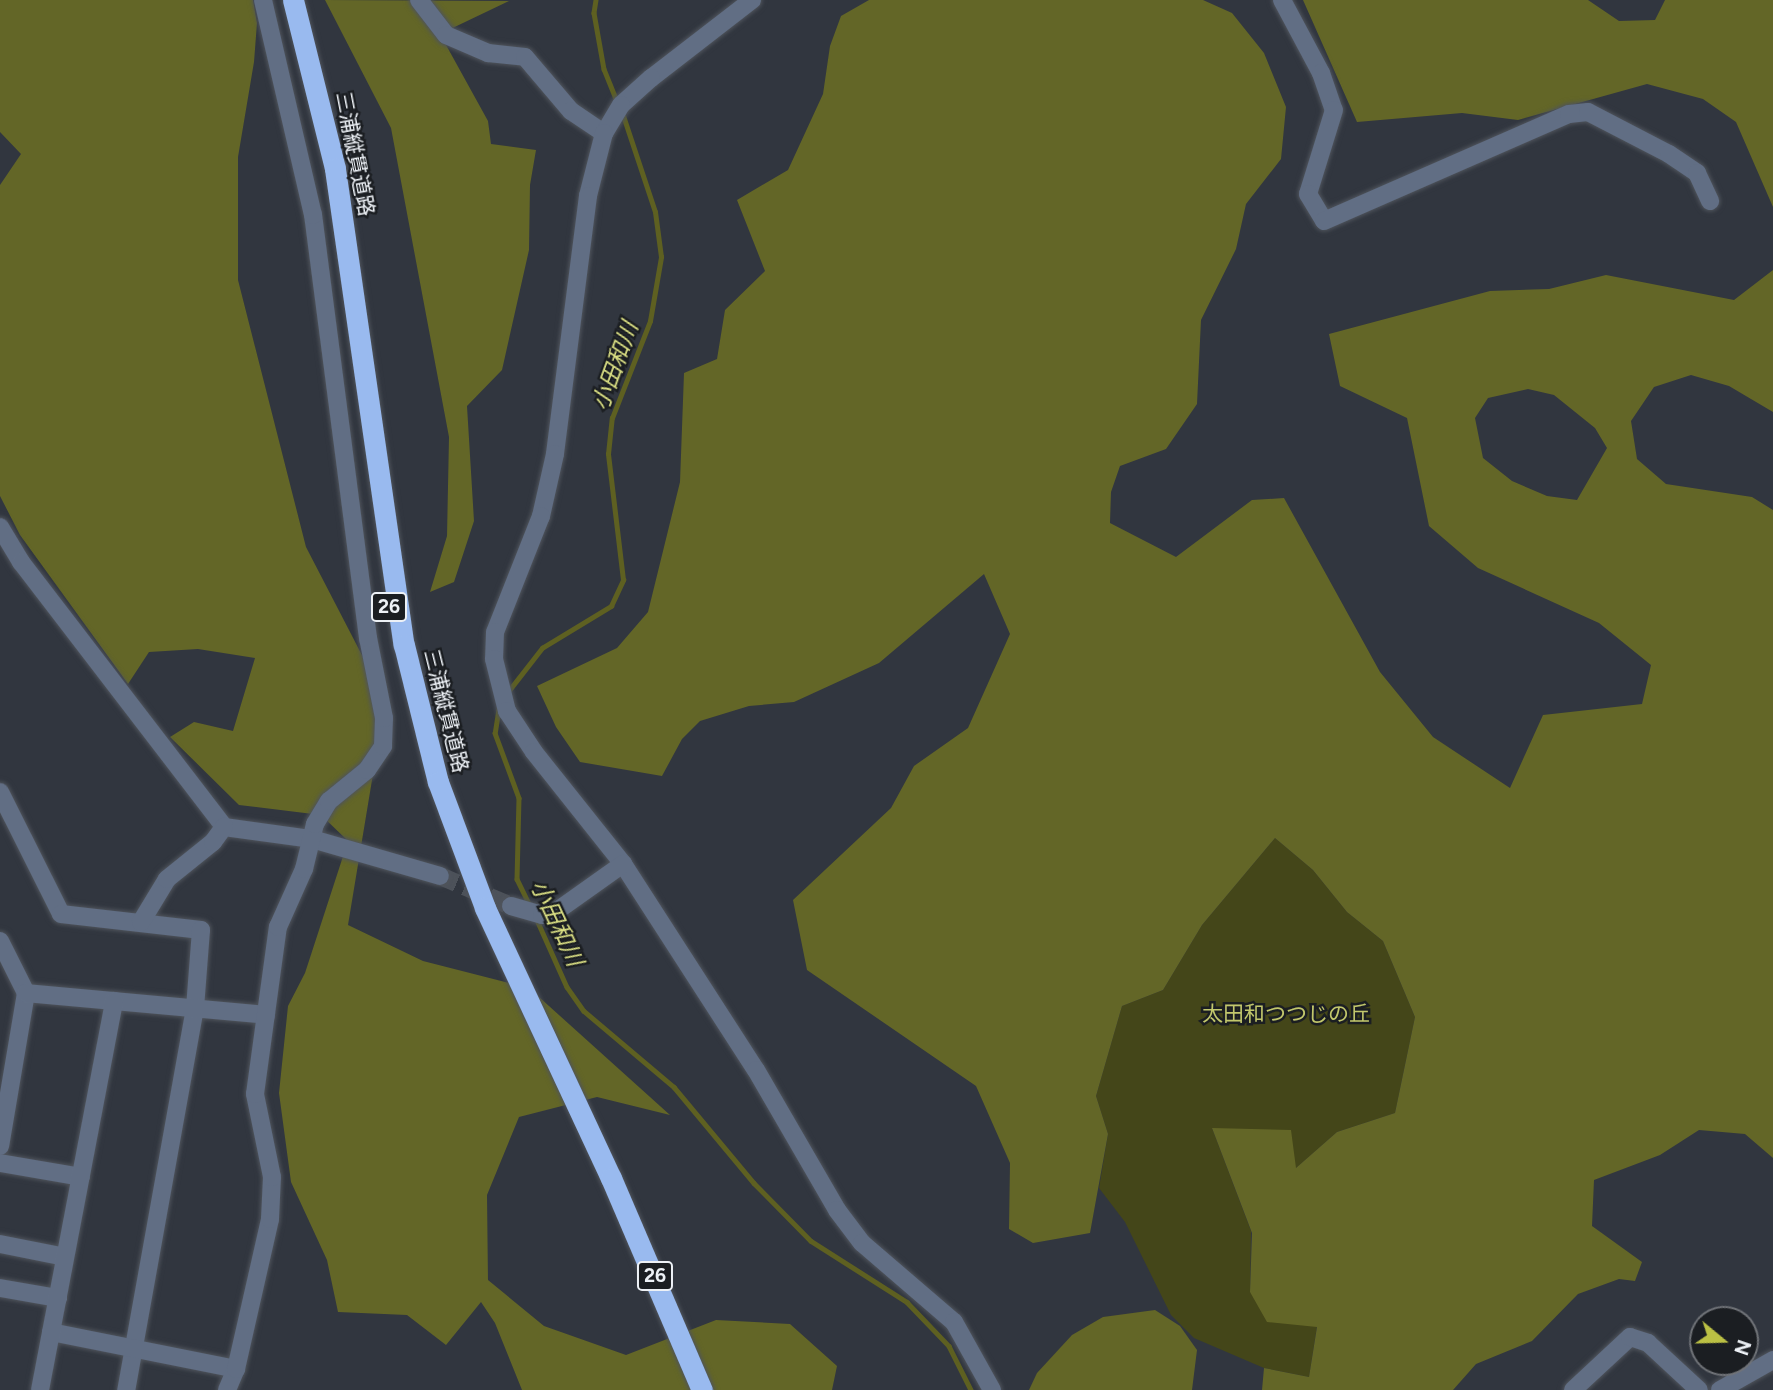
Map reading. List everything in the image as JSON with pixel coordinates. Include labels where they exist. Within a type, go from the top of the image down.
[{"type":"highway","name":"三浦縦貫道路","points":[[284,0],[327,169],[385,579],[419,751],[472,898],[607,1181]]},
{"type":"highway","name":"三浦縦貫道路","points":[[293,0],[335,169],[399,612],[425,737],[485,908],[695,1384]]},
{"type":"street","points":[[226,1390],[236,1369],[270,1219],[272,1177],[255,1094],[278,927],[329,801],[367,769],[383,746],[384,718],[368,638],[313,215],[263,0]]},
{"type":"street","points":[[419,0],[446,35],[488,53],[525,57],[571,111],[604,133]]},
{"type":"street","points":[[752,0],[651,78],[621,106],[604,133],[588,195],[555,454],[541,516],[495,632],[494,659],[507,711],[534,752],[623,863],[756,1070],[837,1210],[862,1243],[954,1322],[992,1390]]},
{"type":"street","points":[[1282,0],[1321,73],[1334,110],[1308,194],[1325,221],[1569,114],[1588,112],[1669,154],[1696,173],[1710,201]]},
{"type":"street","points":[[0,527],[21,562],[224,827],[312,839],[440,876]]},
{"type":"street","points":[[0,792],[61,914],[201,930],[195,1008],[126,1390]]},
{"type":"street","points":[[141,922],[167,879],[213,842],[224,827]]},
{"type":"street","points":[[511,906],[542,915],[555,914],[623,863]]},
{"type":"street","points":[[0,941],[26,993],[0,1146]]},
{"type":"street","points":[[26,993],[266,1015]]},
{"type":"street","points":[[40,1390],[114,1001]]},
{"type":"street","points":[[0,1163],[81,1177]]},
{"type":"street","points":[[0,1244],[65,1257]]},
{"type":"street","points":[[0,1288],[58,1298]]},
{"type":"street","points":[[51,1332],[236,1369]]},
{"type":"street","points":[[1573,1390],[1630,1337],[1648,1343],[1699,1390]]},
{"type":"street","points":[[1720,1390],[1773,1360]]},
{"type":"green space","points":[[0,0],[253,0],[257,23],[254,62],[238,157],[238,280],[306,547],[379,688],[375,762],[348,925],[423,961],[529,988],[670,1115],[597,1097],[519,1117],[487,1195],[488,1280],[544,1326],[626,1355],[716,1320],[790,1324],[837,1366],[832,1390],[522,1390],[495,1323],[481,1302],[446,1345],[407,1315],[338,1312],[327,1260],[291,1182],[279,1093],[288,1006],[305,973],[348,841],[321,815],[239,805],[170,737],[194,722],[233,731],[255,658],[198,649],[149,652],[128,684],[20,535],[0,496],[0,185],[21,154],[0,132]]},
{"type":"green space","points":[[325,0],[509,1],[440,34],[488,121],[491,144],[536,150],[530,185],[529,250],[502,370],[467,406],[474,521],[454,582],[430,592],[447,536],[449,437],[391,128]]},
{"type":"green space","points":[[869,0],[1203,0],[1232,13],[1264,53],[1286,107],[1281,159],[1246,204],[1236,249],[1201,320],[1197,404],[1166,449],[1120,466],[1111,492],[1110,523],[1176,557],[1252,500],[1284,498],[1380,672],[1433,737],[1510,788],[1543,715],[1642,704],[1651,665],[1599,623],[1478,568],[1429,526],[1407,418],[1340,386],[1329,334],[1490,291],[1549,289],[1606,275],[1734,300],[1773,270],[1773,412],[1729,386],[1691,375],[1654,387],[1631,421],[1637,459],[1666,484],[1752,497],[1773,510],[1773,1158],[1745,1134],[1699,1130],[1660,1155],[1594,1180],[1592,1226],[1642,1262],[1635,1281],[1619,1279],[1578,1294],[1532,1341],[1476,1364],[1453,1390],[1262,1390],[1264,1368],[1309,1377],[1317,1327],[1267,1322],[1250,1292],[1252,1233],[1212,1128],[1291,1130],[1296,1168],[1337,1132],[1395,1113],[1415,1017],[1383,941],[1347,912],[1313,870],[1275,838],[1202,925],[1163,990],[1122,1006],[1096,1096],[1108,1134],[1090,1233],[1033,1243],[1009,1229],[1010,1163],[976,1086],[807,970],[793,900],[891,808],[914,766],[968,728],[1010,634],[984,574],[879,663],[794,702],[749,706],[700,721],[682,739],[662,776],[580,762],[556,727],[537,686],[617,648],[648,612],[680,482],[684,373],[717,359],[725,310],[765,271],[737,200],[788,170],[823,94],[830,46],[841,16]],"holes":[[[1528,389],[1554,395],[1595,428],[1607,448],[1577,500],[1547,496],[1512,481],[1483,458],[1475,418],[1488,398]]]},
{"type":"green space","points":[[1303,0],[1588,0],[1619,21],[1655,20],[1665,0],[1773,0],[1773,207],[1736,122],[1703,99],[1647,84],[1518,120],[1462,113],[1357,122]]},
{"type":"green space","name":"太田和つつじの丘","points":[[1275,838],[1313,870],[1347,912],[1383,941],[1415,1017],[1395,1113],[1337,1132],[1295,1169],[1212,1128],[1251,1231],[1250,1292],[1317,1326],[1309,1377],[1264,1368],[1194,1338],[1171,1315],[1125,1222],[1099,1188],[1108,1134],[1096,1096],[1122,1006],[1163,990],[1202,925]]},
{"type":"green space","points":[[1155,1310],[1180,1326],[1197,1350],[1192,1390],[1029,1390],[1037,1373],[1072,1335],[1103,1317]]},
{"type":"waterway","name":"小田和川","points":[[596,0],[594,13],[604,69],[617,102]]},
{"type":"waterway","name":"小田和川","points":[[507,693],[542,648],[611,606],[623,580],[608,454],[612,418],[650,321],[661,257],[655,212],[622,113]]},
{"type":"waterway","name":"小田和川","points":[[500,703],[495,733],[519,798],[517,879],[530,906]]},
{"type":"waterway","name":"小田和川","points":[[537,920],[567,987],[584,1011],[674,1087],[754,1183],[811,1241],[907,1302],[949,1346],[971,1390]]},
{"type":"tunnel","points":[[440,876],[511,906]]}]
